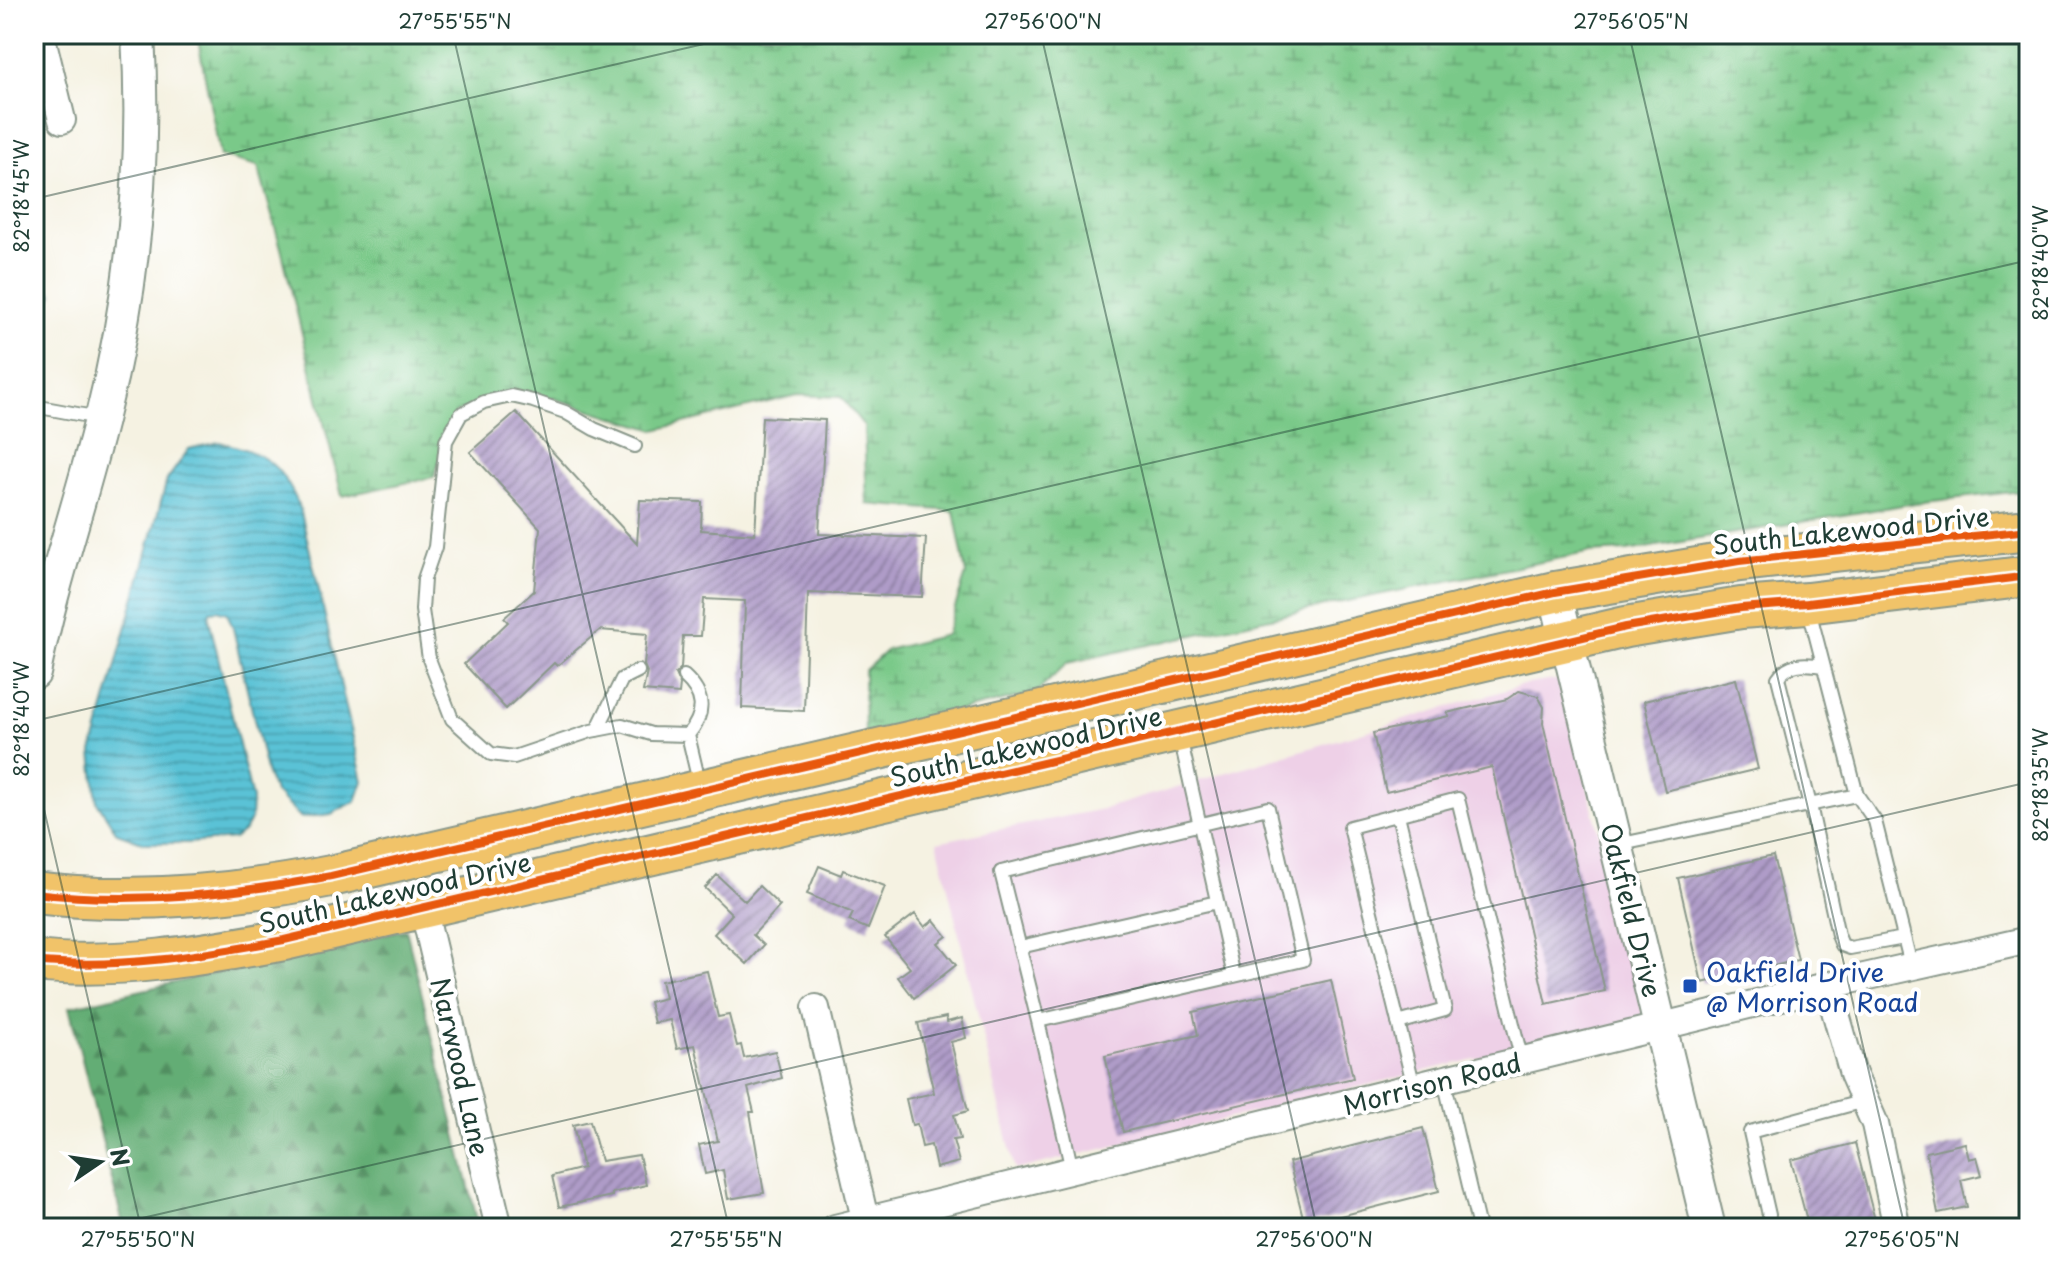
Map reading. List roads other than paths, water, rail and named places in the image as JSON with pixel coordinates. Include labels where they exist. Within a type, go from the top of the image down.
[{"type":"main road","name":"South Lakewood Drive","points":[[34,893],[155,897],[273,887],[345,873],[1555,592],[1739,561],[2029,530]]},
{"type":"main road","name":"South Lakewood Drive","points":[[34,961],[123,961],[223,951],[284,940],[1626,627],[1741,608],[2029,576]]},
{"type":"street","points":[[41,34],[62,120]]},
{"type":"street","points":[[34,673],[102,419],[120,334],[133,250],[139,164],[141,75],[138,34]]},
{"type":"street","name":"Oakfield Drive","points":[[1555,592],[1709,1228]]},
{"type":"street","name":"Narwood Lane","points":[[423,907],[499,1228]]},
{"type":"street","name":"Morrison Road","points":[[835,1228],[1911,965],[2029,940]]},
{"type":"street","points":[[1828,986],[1845,1050],[1875,1124],[1885,1159],[1897,1228]]},
{"type":"street","points":[[816,1008],[865,1219]]},
{"type":"lane","points":[[635,446],[594,429],[565,412],[511,396],[484,402],[461,414],[446,441],[435,547],[424,579],[422,610],[429,659],[452,719],[491,754],[514,757],[622,725],[651,734],[688,735]]},
{"type":"lane","points":[[34,406],[102,419]]},
{"type":"lane","points":[[1807,603],[1857,795],[1875,821],[1911,965]]},
{"type":"lane","points":[[1823,666],[1795,665],[1784,669],[1778,678],[1842,945],[1850,948],[1904,938]]},
{"type":"lane","points":[[597,730],[622,679],[638,671]]},
{"type":"lane","points":[[684,676],[696,687],[700,701],[699,721],[688,735]]},
{"type":"lane","points":[[1178,730],[1234,976]]},
{"type":"lane","points":[[688,735],[701,789]]},
{"type":"lane","points":[[1616,845],[1857,795]]},
{"type":"lane","points":[[1414,1087],[1350,827],[1458,799],[1522,1061]]},
{"type":"lane","points":[[1038,1021],[1303,960],[1268,808],[1001,872],[1072,1170]]},
{"type":"lane","points":[[1398,815],[1445,1010],[1398,1023]]},
{"type":"lane","points":[[1020,947],[1217,902]]},
{"type":"lane","points":[[1444,1080],[1479,1228]]},
{"type":"lane","points":[[1769,1215],[1750,1132],[1864,1101]]},
{"type":"water","points":[[45,283],[53,294],[47,305],[34,307],[34,285]]},
{"type":"water","points":[[219,442],[270,462],[286,480],[300,508],[363,781],[356,801],[331,814],[301,818],[275,793],[267,775],[233,628],[227,613],[210,611],[209,619],[252,799],[251,818],[245,830],[234,839],[145,843],[117,833],[97,802],[92,752],[167,480],[189,449]]},
{"type":"place","name":"Oakfield Drive @ Morrison Road","points":[[1690,986]]}]
